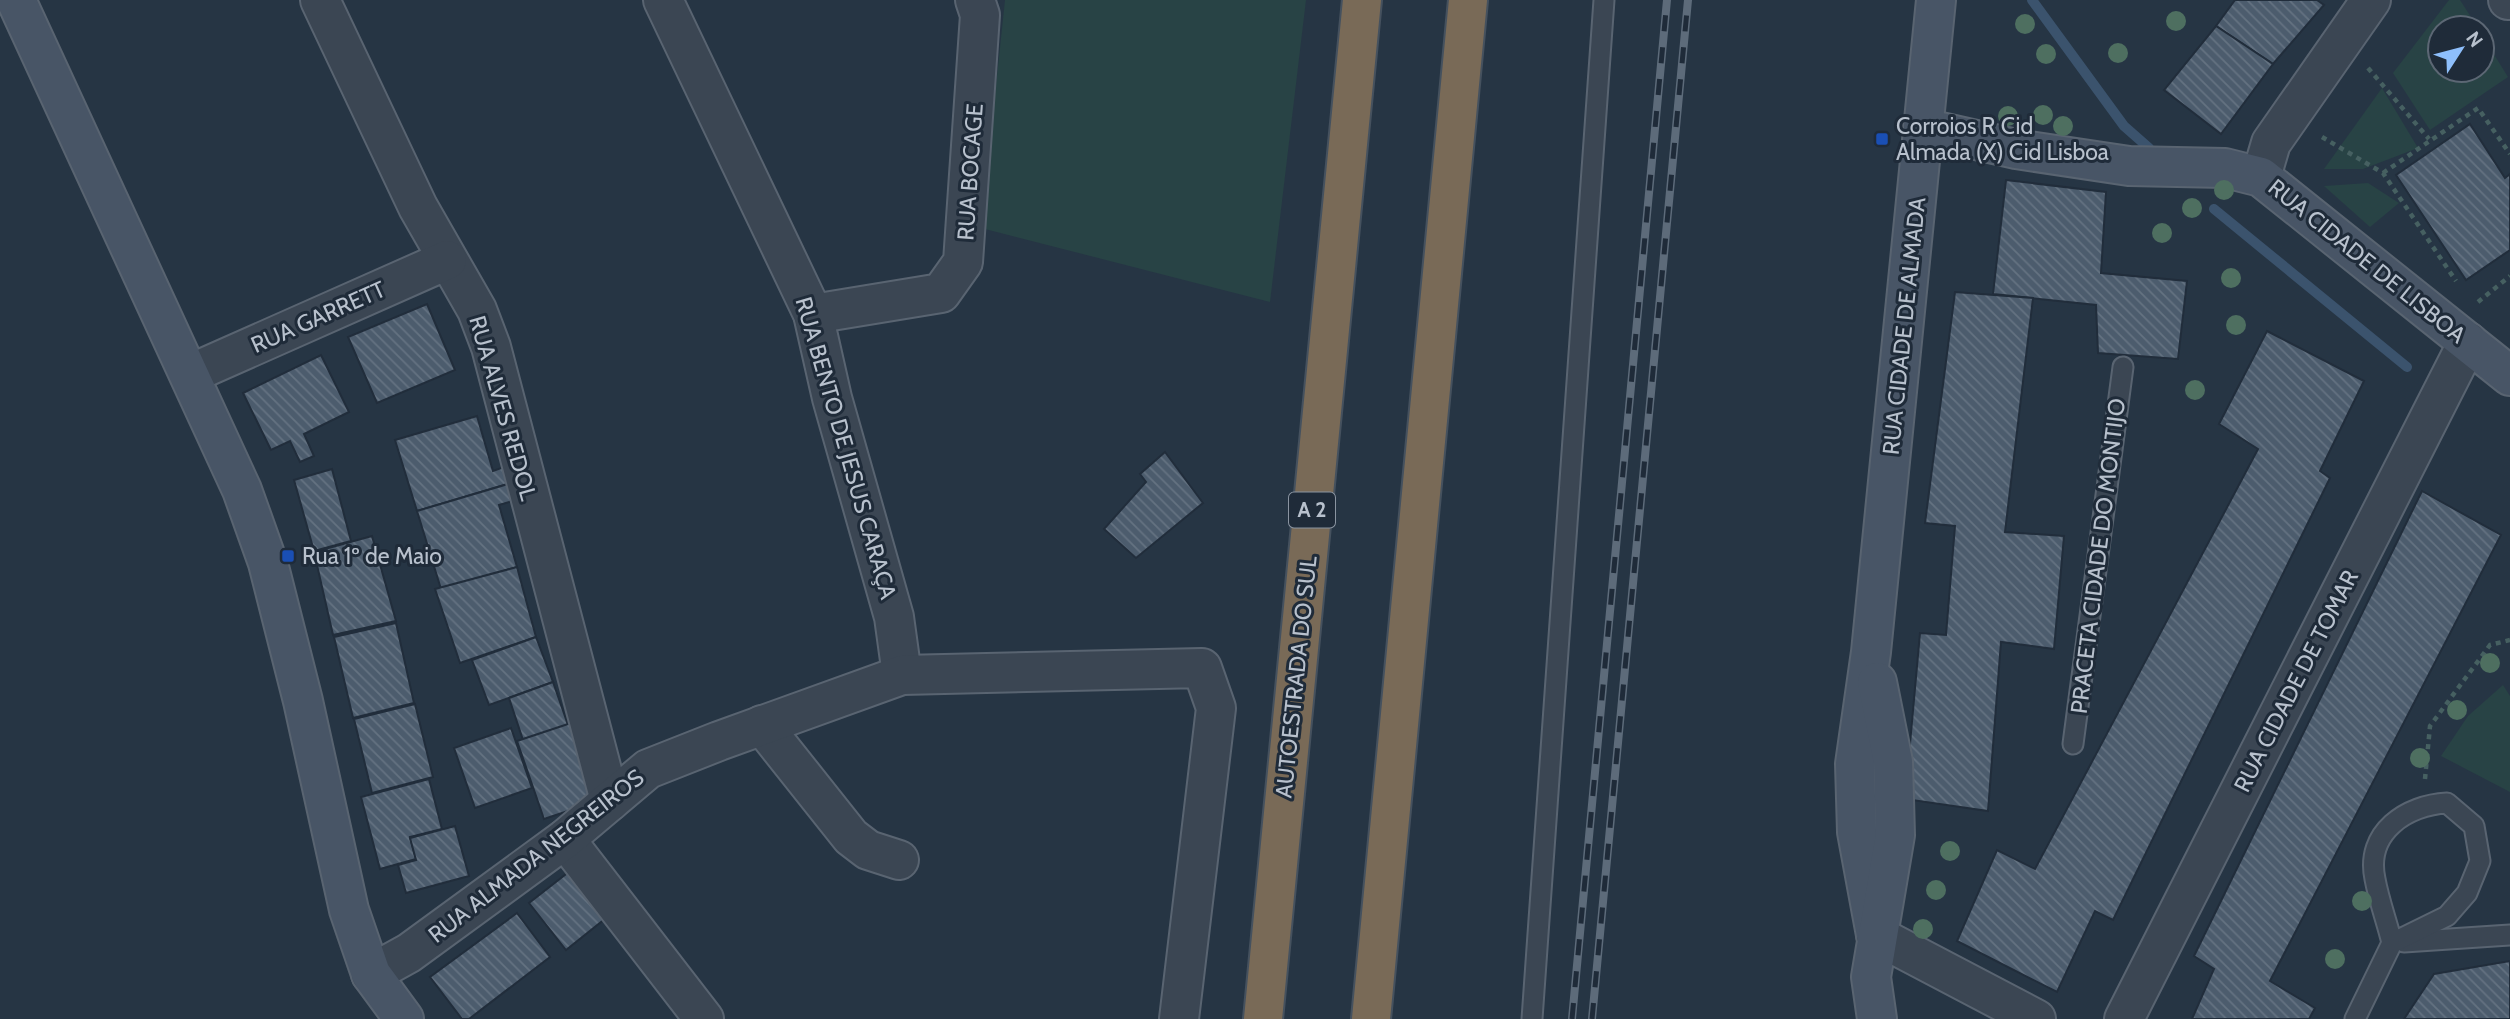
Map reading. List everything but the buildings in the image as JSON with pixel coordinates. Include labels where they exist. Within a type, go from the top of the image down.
[{"type":"highway","name":"AUTOESTRADA DO SUL","points":[[1263,1019],[1362,0]]},
{"type":"highway","points":[[1371,1019],[1468,0]]},
{"type":"street","name":"RUA ALVES REDOL","points":[[320,0],[418,207],[477,310],[491,347],[610,801]]},
{"type":"street","name":"RUA BENTO DE JESUS CARAÇA","points":[[663,0],[813,314],[832,398],[894,617],[902,675]]},
{"type":"street","name":"RUA BOCAGE","points":[[813,314],[941,293],[963,262],[980,15],[975,0]]},
{"type":"street","name":"RUA CIDADE DE ALMADA","points":[[1877,1019],[1871,977],[1895,835],[1893,762],[1871,652],[1936,0]]},
{"type":"street","points":[[1923,128],[2015,149],[2129,166],[2243,173],[2271,143],[2371,0]]},
{"type":"street","points":[[13,10],[190,374],[242,490],[268,563],[303,701],[349,910],[371,974],[404,1019]]},
{"type":"street","name":"RUA CIDADE DE LISBOA","points":[[2243,173],[2510,376]]},
{"type":"street","name":"RUA GARRETT","points":[[190,374],[447,260]]},
{"type":"street","name":"RUA CIDADE DE TOMAR","points":[[2124,1019],[2468,342]]},
{"type":"street","name":"RUA ALMADA NEGREIROS","points":[[371,974],[409,953],[565,839],[648,769],[762,725],[902,675],[1202,668],[1216,708],[1179,1019]]},
{"type":"street","points":[[762,725],[851,837],[868,850],[899,860]]},
{"type":"street","points":[[565,839],[704,1019]]},
{"type":"street","points":[[1876,935],[2036,1019]]},
{"type":"street","name":"RUA CIDADE DE ALMADA","points":[[1852,1019],[1871,977]]},
{"type":"lane","points":[[1532,1019],[1604,0]]},
{"type":"lane","name":"PRACETA CIDADE DO MONTIJO","points":[[2073,744],[2123,367]]},
{"type":"lane","points":[[2355,1019],[2392,943],[2447,916],[2467,893],[2480,861],[2474,826],[2447,803],[2423,804],[2408,812],[2384,832],[2375,855],[2374,877],[2392,943]]},
{"type":"lane","points":[[2392,943],[2510,934]]},
{"type":"path","points":[[2344,39],[2429,139]]},
{"type":"path","points":[[2383,173],[2478,108],[2510,154]]},
{"type":"path","points":[[2288,117],[2383,173],[2459,286]]},
{"type":"path","points":[[2423,804],[2430,726],[2490,645],[2510,640]]},
{"type":"green space","points":[[1005,0],[1306,0],[1270,302],[981,228]]},
{"type":"green space","points":[[2449,0],[2460,0],[2469,14],[2438,14]]},
{"type":"green space","points":[[2426,30],[2426,84],[2496,84],[2496,58],[2508,77],[2430,130],[2393,73]]},
{"type":"green space","points":[[2382,88],[2418,148],[2363,169],[2324,169]]},
{"type":"green space","points":[[2368,183],[2399,203],[2370,227],[2324,186]]},
{"type":"green space","points":[[2503,685],[2510,696],[2510,792],[2441,756],[2468,716]]},
{"type":"waterway","points":[[2032,0],[2124,126],[2149,148]]},
{"type":"waterway","points":[[2214,209],[2407,367]]},
{"type":"railway","points":[[1572,1019],[1667,0]]},
{"type":"railway","points":[[1592,1019],[1688,0]]},
{"type":"place","name":"Corroios R Cid Almada (X) Cid Lisboa","points":[[1882,139]]},
{"type":"place","name":"Rua 1º de Maio","points":[[288,556]]}]
